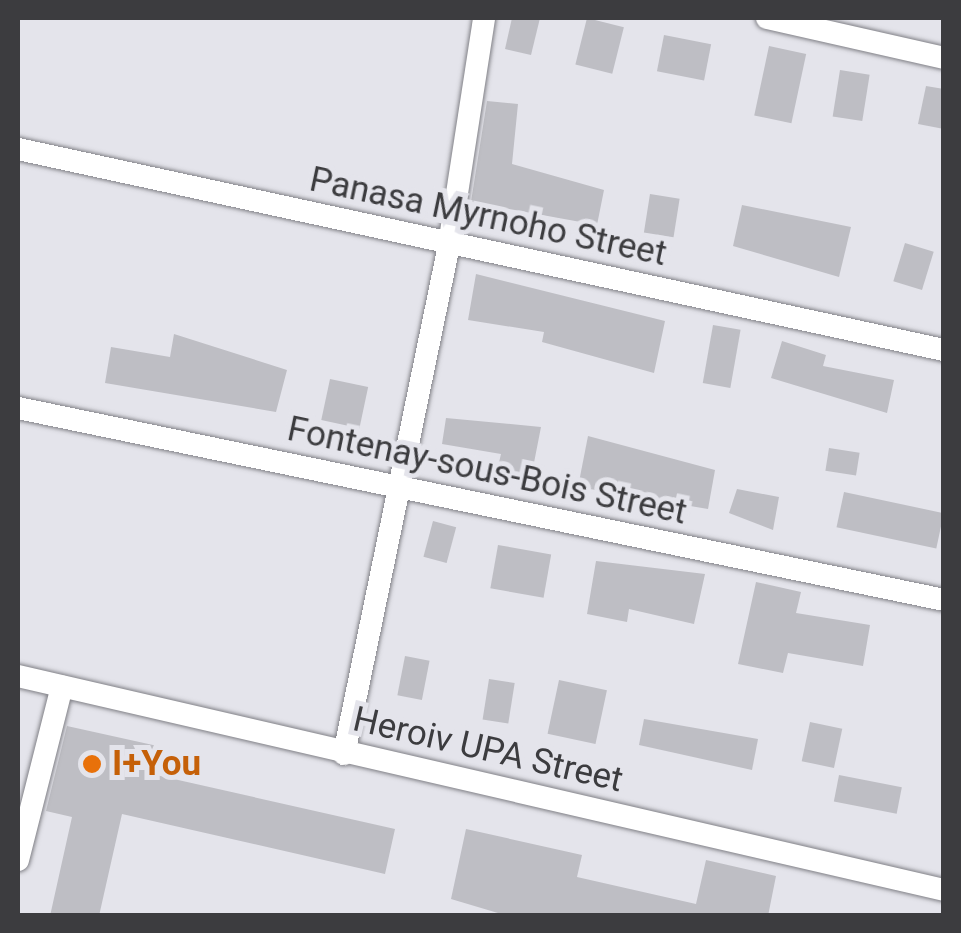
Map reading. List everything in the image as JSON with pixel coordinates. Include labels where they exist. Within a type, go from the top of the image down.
[{"type":"street","points":[[344,754],[449,245],[484,18]]},
{"type":"street","points":[[766,18],[944,58]]},
{"type":"street","name":"Panasa Myrnoho Street","points":[[18,150],[944,350]]},
{"type":"street","name":"Fontenay-sous-Bois Street","points":[[18,408],[944,600]]},
{"type":"street","name":"Heroiv UPA Street","points":[[18,676],[944,890]]},
{"type":"street","points":[[18,860],[62,686]]},
{"type":"building","points":[[512,18],[540,18],[531,55],[505,49]]},
{"type":"building","points":[[587,18],[624,27],[612,74],[575,65]]},
{"type":"building","points":[[664,35],[711,44],[704,80],[657,71]]},
{"type":"building","points":[[769,46],[806,54],[791,123],[754,115]]},
{"type":"building","points":[[840,70],[870,75],[862,121],[833,116]]},
{"type":"building","points":[[926,86],[944,89],[944,129],[918,124]]},
{"type":"building","points":[[487,101],[518,104],[512,164],[604,190],[597,225],[471,202]]},
{"type":"building","points":[[650,194],[680,199],[674,237],[644,233]]},
{"type":"building","points":[[742,205],[851,227],[839,277],[733,246]]},
{"type":"building","points":[[905,243],[934,252],[922,290],[893,281]]},
{"type":"building","points":[[476,274],[665,321],[654,373],[542,342],[544,332],[468,320]]},
{"type":"building","points":[[713,325],[741,330],[730,388],[703,383]]},
{"type":"building","points":[[174,334],[287,370],[276,412],[105,383],[111,347],[170,357]]},
{"type":"building","points":[[782,341],[826,355],[823,366],[894,380],[887,413],[771,378]]},
{"type":"building","points":[[330,379],[368,387],[359,428],[321,420]]},
{"type":"building","points":[[446,418],[541,427],[531,478],[497,471],[501,454],[442,444]]},
{"type":"building","points":[[588,436],[715,470],[708,509],[578,487]]},
{"type":"building","points":[[829,448],[860,453],[856,476],[825,471]]},
{"type":"building","points":[[737,489],[779,497],[773,530],[729,513]]},
{"type":"building","points":[[844,492],[944,513],[936,548],[837,527]]},
{"type":"building","points":[[433,521],[456,527],[447,563],[423,557]]},
{"type":"building","points":[[498,545],[551,554],[544,598],[490,588]]},
{"type":"building","points":[[596,561],[705,574],[694,624],[629,609],[627,622],[587,614]]},
{"type":"building","points":[[756,582],[801,592],[796,613],[870,625],[863,666],[788,653],[783,673],[738,664]]},
{"type":"building","points":[[405,656],[430,661],[422,700],[397,695]]},
{"type":"building","points":[[489,679],[515,683],[508,724],[483,719]]},
{"type":"building","points":[[559,680],[607,690],[595,744],[548,734]]},
{"type":"building","points":[[644,719],[758,739],[752,770],[639,745]]},
{"type":"building","points":[[810,722],[842,729],[834,768],[802,761]]},
{"type":"building","points":[[67,726],[162,747],[156,775],[395,829],[385,874],[122,814],[99,916],[50,916],[72,817],[46,811]]},
{"type":"building","points":[[839,775],[902,787],[897,814],[834,802]]},
{"type":"building","points":[[466,829],[582,855],[577,877],[696,904],[706,860],[776,876],[768,916],[508,916],[451,899]]},
{"type":"place","name":"I+You","points":[[92,764]]}]
